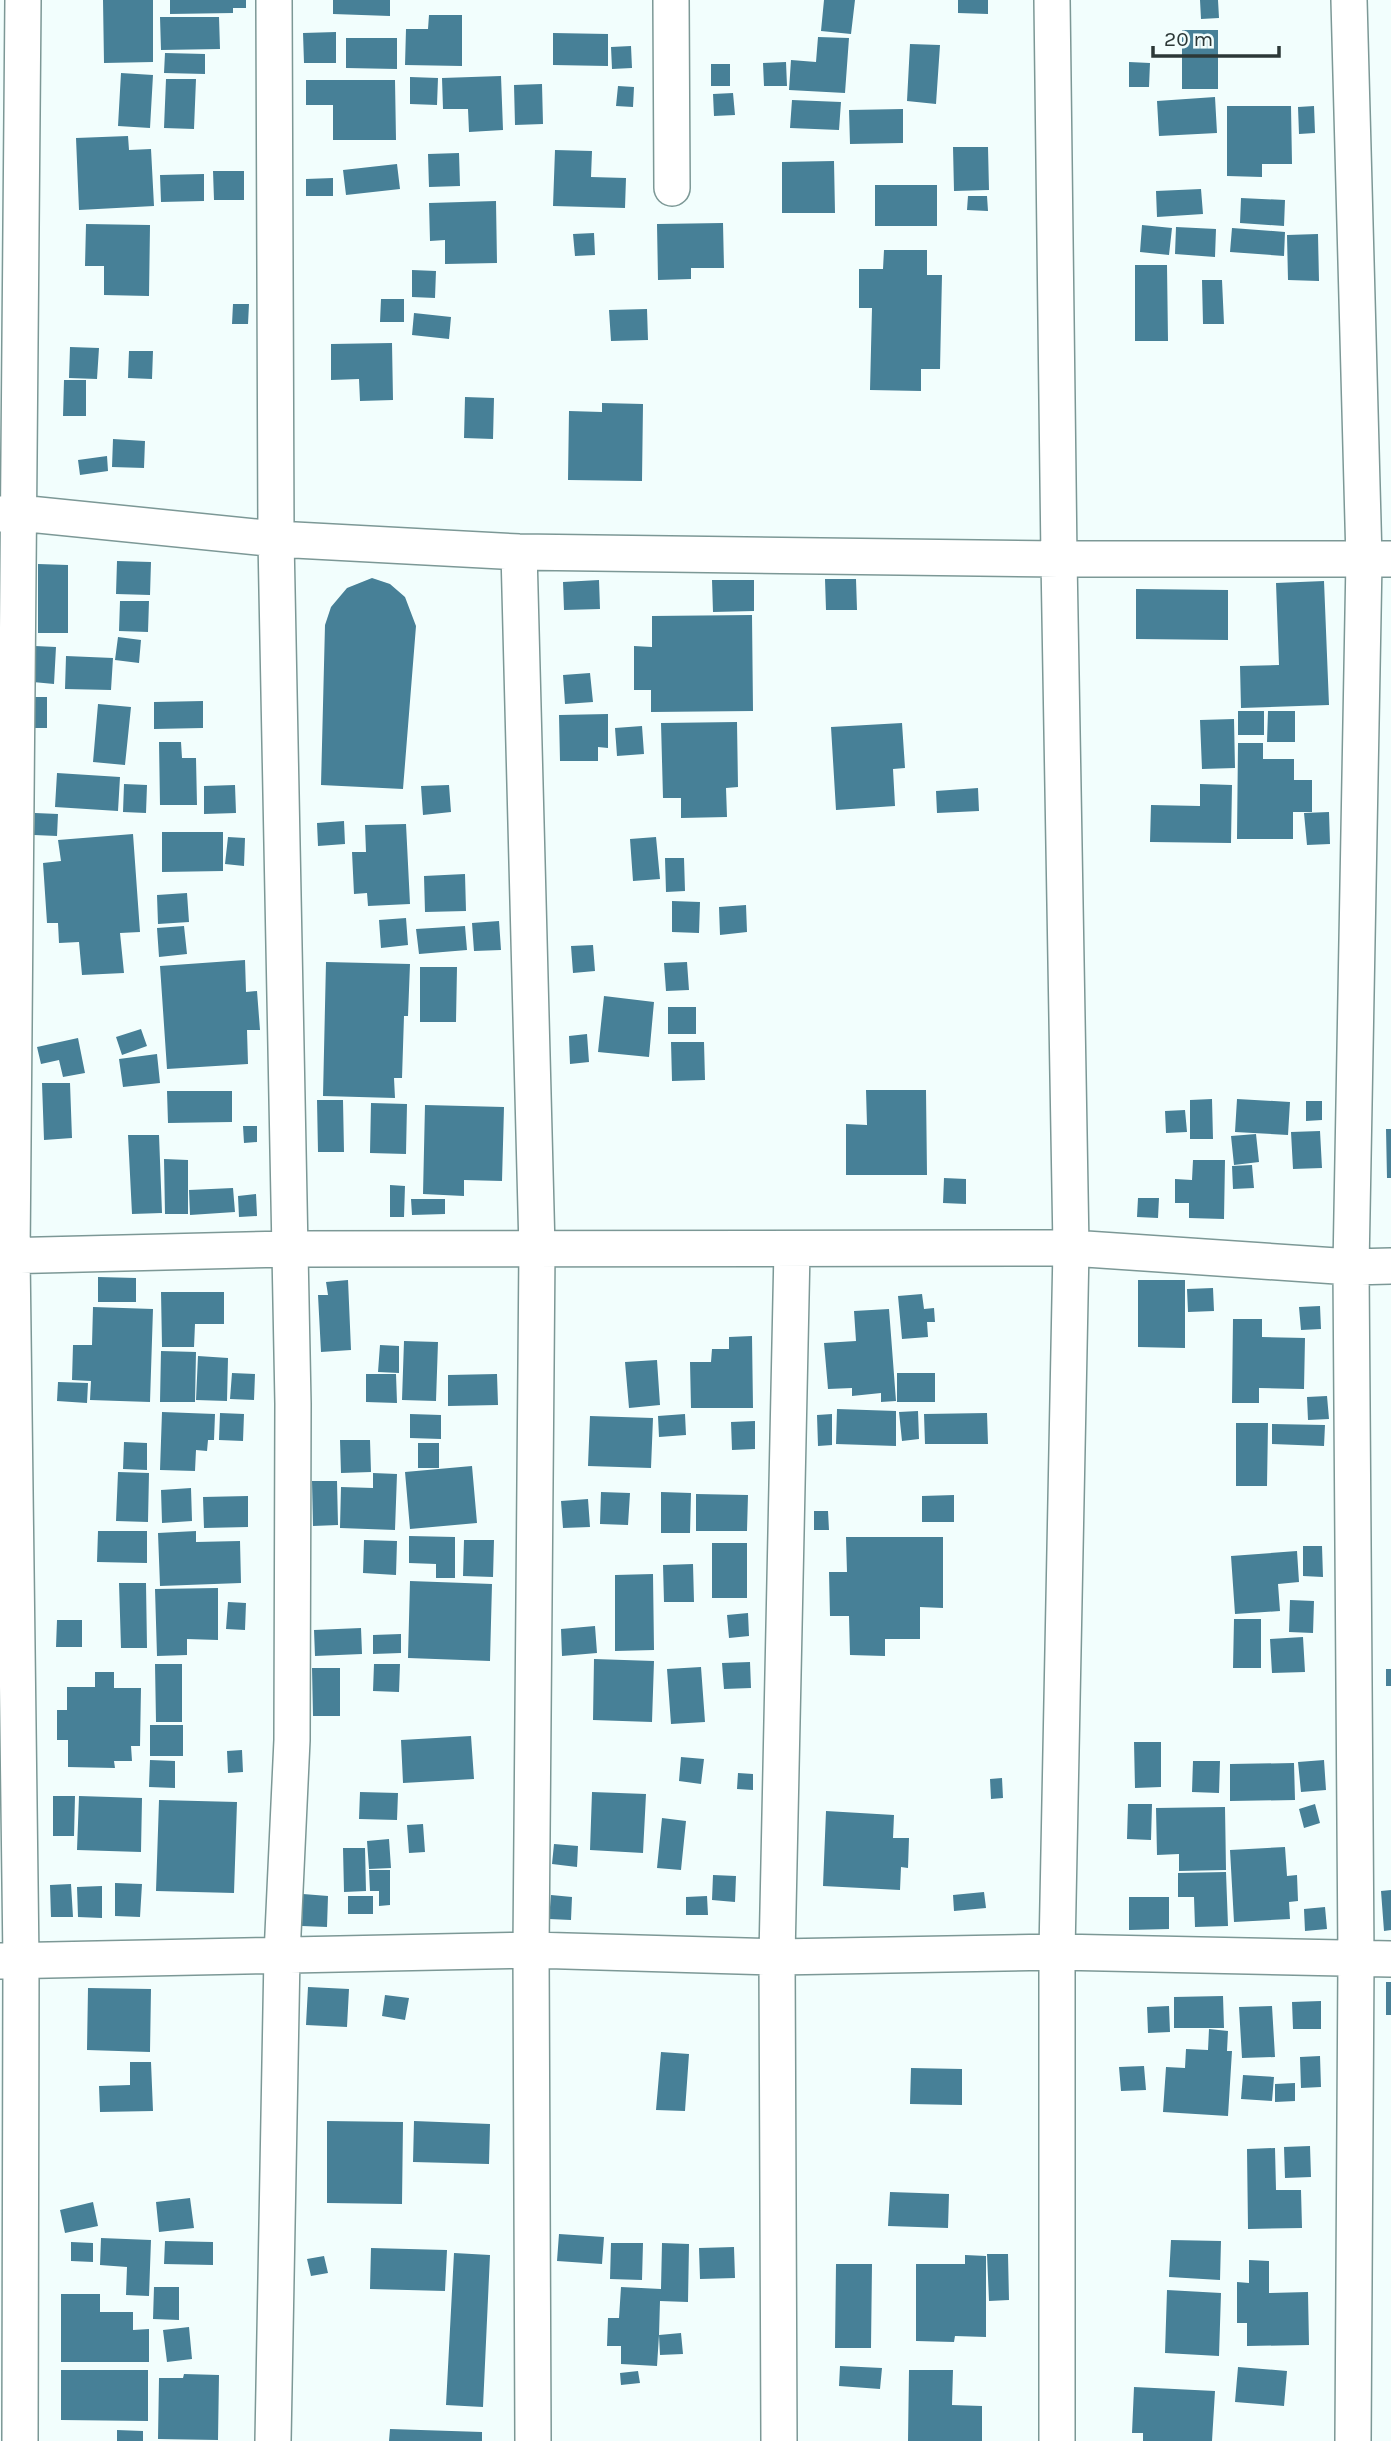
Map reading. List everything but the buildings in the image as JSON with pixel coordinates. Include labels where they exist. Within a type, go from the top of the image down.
[{"type":"street","points":[[20,2441],[10,1961],[6,1256],[9,514],[23,0]]},
{"type":"street","points":[[274,0],[276,539],[293,1404],[292,1740],[282,1955],[274,2441]]},
{"type":"street","points":[[671,0],[672,188]]},
{"type":"street","points":[[1052,0],[1071,1248],[1057,1952],[1057,2441]]},
{"type":"street","points":[[1349,0],[1378,560],[1351,1267],[1356,1960],[1353,2441]]},
{"type":"street","points":[[9,514],[276,539],[519,552],[1378,560]]},
{"type":"street","points":[[519,552],[537,1248],[531,1950],[533,2441]]},
{"type":"street","points":[[6,1256],[289,1249],[1071,1248],[1351,1267],[1391,1266]]},
{"type":"street","points":[[779,2441],[777,1957],[792,1250]]},
{"type":"street","points":[[10,1961],[531,1950],[777,1957],[1057,1952],[1391,1959]]}]
